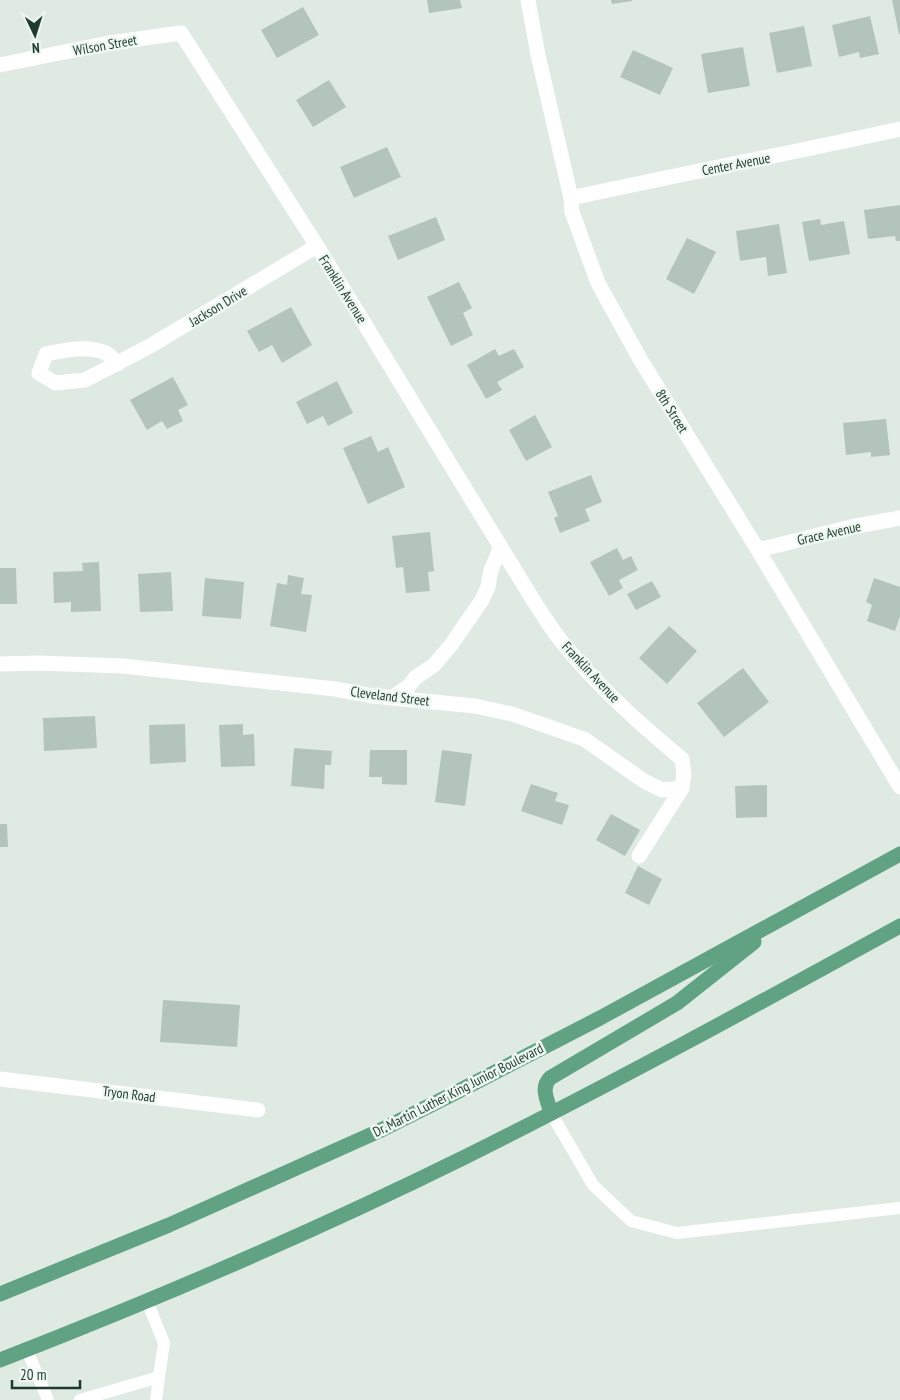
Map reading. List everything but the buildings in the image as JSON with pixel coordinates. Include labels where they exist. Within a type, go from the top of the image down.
[{"type":"main road","name":"Dr. Martin Luther King Junior Boulevard","points":[[0,1294],[169,1225],[379,1131],[600,1018],[900,854]]},
{"type":"main road","points":[[551,1113],[544,1091],[546,1083],[550,1078],[678,1003],[789,915]]},
{"type":"main road","points":[[0,1360],[147,1301],[335,1219],[465,1157],[721,1024],[900,926]]},
{"type":"street","name":"8th Street","points":[[528,0],[538,55],[572,198],[572,212],[598,283],[640,359],[758,550],[900,787]]},
{"type":"street","name":"Wilson Street","points":[[0,65],[109,42],[181,33]]},
{"type":"street","name":"Franklin Avenue","points":[[181,33],[317,246],[530,595],[562,642],[599,683],[682,760],[684,774],[682,788]]},
{"type":"street","name":"Center Avenue","points":[[572,198],[900,129]]},
{"type":"street","name":"Jackson Drive","points":[[118,364],[317,246]]},
{"type":"street","name":"Grace Avenue","points":[[758,550],[851,527],[900,518]]},
{"type":"street","points":[[394,697],[409,686],[415,678],[434,665],[451,645],[482,600],[488,587],[491,570],[501,547]]},
{"type":"street","name":"Cleveland Street","points":[[0,664],[38,663],[123,666],[475,706],[512,714],[584,739],[644,781],[662,790],[682,788]]},
{"type":"street","points":[[639,856],[682,788]]},
{"type":"street","name":"Tryon Road","points":[[0,1079],[258,1110]]},
{"type":"lane","points":[[551,1113],[593,1185],[631,1220],[677,1233],[900,1208]]},
{"type":"lane","points":[[147,1301],[164,1343],[156,1400]]},
{"type":"lane","points":[[27,1350],[48,1400]]},
{"type":"lane","points":[[80,1400],[160,1377]]}]
